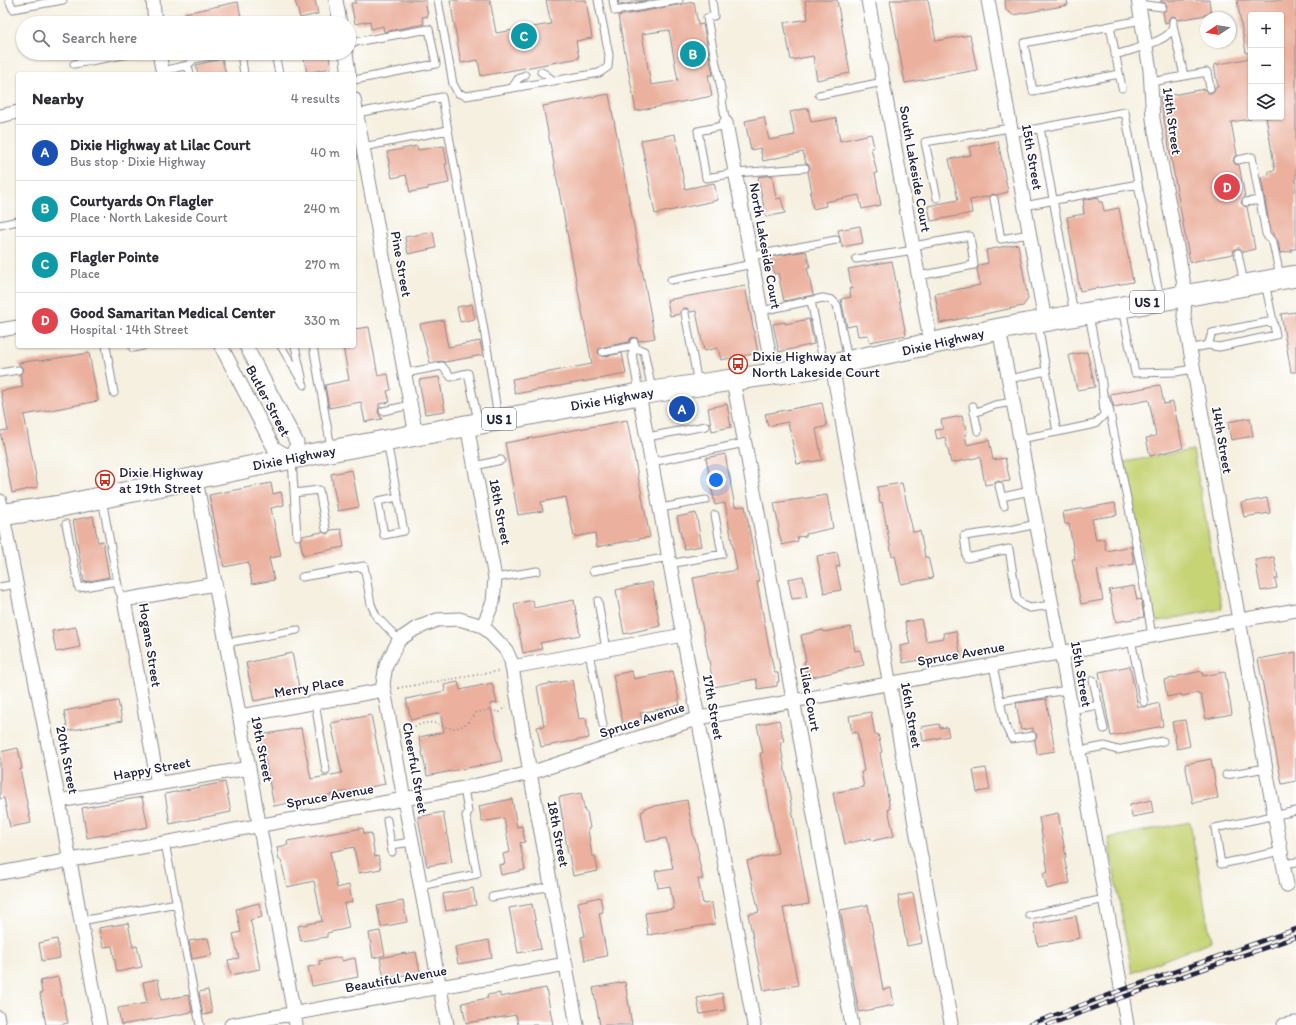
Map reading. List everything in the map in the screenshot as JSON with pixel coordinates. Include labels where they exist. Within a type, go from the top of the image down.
[{"type":"main road","name":"Dixie Highway","points":[[1,510],[61,506],[292,458],[472,424],[646,393],[835,365],[999,329],[1280,278]]},
{"type":"street","points":[[153,0],[155,16]]},
{"type":"street","points":[[336,0],[338,16]]},
{"type":"street","name":"South Lakeside Court","points":[[868,0],[931,344]]},
{"type":"street","name":"15th Street","points":[[988,0],[1029,234],[1041,321]]},
{"type":"street","name":"14th Street","points":[[1138,2],[1151,82],[1153,119],[1183,279],[1185,296],[1184,316],[1274,815],[1287,859],[1287,885]]},
{"type":"street","points":[[160,60],[163,72]]},
{"type":"street","points":[[347,60],[349,72]]},
{"type":"street","points":[[0,116],[16,112]]},
{"type":"street","name":"Pine Street","points":[[356,116],[359,141],[416,435]]},
{"type":"street","name":"North Lakeside Court","points":[[727,124],[773,374]]},
{"type":"street","points":[[0,330],[16,327]]},
{"type":"street","name":"15th Street","points":[[999,329],[1061,652],[1106,899],[1127,1025]]},
{"type":"street","name":"Butler Street","points":[[222,348],[274,448],[292,458],[297,443],[247,348]]},
{"type":"street","name":"16th Street","points":[[835,365],[889,684],[951,1023]]},
{"type":"street","name":"Lilac Court","points":[[733,380],[794,701],[852,1025]]},
{"type":"street","name":"17th Street","points":[[646,393],[647,437],[754,1025]]},
{"type":"street","name":"18th Street","points":[[472,424],[475,466],[495,578],[493,602],[483,626]]},
{"type":"street","name":"19th Street","points":[[196,479],[295,1019]]},
{"type":"street","name":"20th Street","points":[[1,510],[59,801],[100,1025]]},
{"type":"street","name":"Hogans Street","points":[[158,784],[124,600],[215,584]]},
{"type":"street","name":"Spruce Avenue","points":[[0,873],[464,788],[530,773],[698,718],[1296,610]]},
{"type":"street","name":"Cheerful Street","points":[[447,1025],[383,684],[386,665],[399,640],[415,628],[437,620],[459,619],[483,626],[506,650]]},
{"type":"street","points":[[506,669],[683,635]]},
{"type":"street","name":"18th Street","points":[[506,650],[511,661],[506,669],[530,773],[578,1025]]},
{"type":"street","name":"Merry Place","points":[[240,716],[384,690]]},
{"type":"street","name":"Happy Street","points":[[59,801],[250,768]]},
{"type":"street","name":"Beautiful Avenue","points":[[231,1025],[295,1019],[440,987],[566,964]]},
{"type":"street","points":[[1284,1025],[1296,1023]]},
{"type":"lane","points":[[9,0],[13,9],[63,0]]},
{"type":"lane","points":[[438,0],[453,84],[458,93],[466,96],[599,73],[608,68],[609,55],[598,0]]},
{"type":"lane","points":[[612,0],[615,11],[679,0]]},
{"type":"lane","points":[[712,0],[714,16],[707,18],[727,124],[698,131],[706,178],[736,173],[804,168]]},
{"type":"lane","points":[[1138,2],[1162,7]]},
{"type":"lane","points":[[1119,74],[1033,91],[1024,43],[1141,20]]},
{"type":"lane","points":[[1115,55],[1146,46],[1168,35],[1172,30],[1173,23],[1184,76]]},
{"type":"lane","points":[[1110,26],[1122,88]]},
{"type":"lane","points":[[356,42],[429,29],[436,64],[356,80]]},
{"type":"lane","points":[[74,64],[96,60]]},
{"type":"lane","points":[[166,72],[188,65],[193,60]]},
{"type":"lane","points":[[241,60],[244,72]]},
{"type":"lane","points":[[276,60],[279,72]]},
{"type":"lane","points":[[188,65],[190,72]]},
{"type":"lane","points":[[541,72],[554,81]]},
{"type":"lane","points":[[1151,82],[1207,72],[1210,88]]},
{"type":"lane","points":[[512,88],[518,79],[525,75]]},
{"type":"lane","points":[[819,96],[883,82]]},
{"type":"lane","points":[[356,108],[442,97],[488,347],[498,420]]},
{"type":"lane","points":[[937,198],[925,142],[1040,128],[1125,112],[1160,300]]},
{"type":"lane","points":[[1020,439],[1095,424],[1104,415],[1102,383],[1081,314],[1053,200],[1040,128]]},
{"type":"lane","points":[[359,141],[448,130]]},
{"type":"lane","points":[[1190,349],[1208,345],[1219,346],[1276,335],[1273,321],[1280,278],[1273,243],[1266,234],[1252,157],[1238,160]]},
{"type":"lane","points":[[1024,206],[1138,184]]},
{"type":"lane","points":[[994,199],[1002,238],[1029,234]]},
{"type":"lane","points":[[1246,202],[1260,200]]},
{"type":"lane","points":[[0,224],[16,221]]},
{"type":"lane","points":[[856,259],[970,236],[974,265],[918,276]]},
{"type":"lane","points":[[671,280],[836,240]]},
{"type":"lane","points":[[1238,253],[1244,285]]},
{"type":"lane","points":[[761,311],[823,298],[832,300],[837,305],[835,365]]},
{"type":"lane","points":[[811,301],[835,365]]},
{"type":"lane","points":[[1121,307],[1135,373],[1176,372],[1193,369]]},
{"type":"lane","points":[[685,313],[698,385]]},
{"type":"lane","points":[[1041,321],[1046,371],[1057,432]]},
{"type":"lane","points":[[1208,345],[1212,333],[1273,321]]},
{"type":"lane","points":[[635,345],[632,354],[646,393]]},
{"type":"lane","points":[[603,352],[635,345],[644,351],[646,393]]},
{"type":"lane","points":[[106,348],[114,394]]},
{"type":"lane","points":[[282,348],[304,385],[295,348]]},
{"type":"lane","points":[[313,348],[332,451]]},
{"type":"lane","points":[[405,373],[442,366],[451,377],[468,373],[472,424]]},
{"type":"lane","points":[[0,373],[18,370]]},
{"type":"lane","points":[[1009,380],[1046,371]]},
{"type":"lane","points":[[1103,393],[1109,408],[1141,569],[1152,636]]},
{"type":"lane","points":[[978,431],[974,409],[1013,402]]},
{"type":"lane","points":[[383,410],[410,405]]},
{"type":"lane","points":[[647,437],[706,426]]},
{"type":"lane","points":[[387,440],[398,498],[404,531],[384,535],[378,501],[398,498]]},
{"type":"lane","points":[[652,462],[746,443]]},
{"type":"lane","points":[[292,458],[297,536]]},
{"type":"lane","points":[[475,466],[501,460]]},
{"type":"lane","points":[[999,486],[1004,506]]},
{"type":"lane","points":[[294,493],[319,490],[326,529]]},
{"type":"lane","points":[[1002,496],[1030,491]]},
{"type":"lane","points":[[102,498],[119,591],[124,600]]},
{"type":"lane","points":[[660,508],[706,500]]},
{"type":"lane","points":[[593,571],[722,554],[715,515]]},
{"type":"lane","points":[[66,524],[79,588],[117,581]]},
{"type":"lane","points":[[1036,524],[1015,529],[964,536],[967,558],[1009,549],[1017,599],[1023,605],[1030,608],[1052,605]]},
{"type":"lane","points":[[302,577],[364,566],[371,604],[376,616],[399,640]]},
{"type":"lane","points":[[495,578],[537,571]]},
{"type":"lane","points":[[0,587],[16,584]]},
{"type":"lane","points":[[598,601],[606,650]]},
{"type":"lane","points":[[226,643],[297,630]]},
{"type":"lane","points":[[1131,640],[1144,702]]},
{"type":"lane","points":[[590,653],[602,725]]},
{"type":"lane","points":[[993,665],[1005,725],[1012,739],[1032,736]]},
{"type":"lane","points":[[1094,680],[1104,729]]},
{"type":"lane","points":[[1000,701],[1067,690]]},
{"type":"lane","points":[[315,702],[326,770]]},
{"type":"lane","points":[[1071,710],[1099,705]]},
{"type":"lane","points":[[1079,752],[1105,746],[1117,750],[1163,741]]},
{"type":"lane","points":[[1226,775],[1266,768]]},
{"type":"lane","points":[[420,886],[477,874],[466,816],[468,812],[464,788]]},
{"type":"lane","points":[[1287,859],[1221,864],[1215,828],[1296,811]]},
{"type":"lane","points":[[387,820],[392,849],[412,842]]},
{"type":"lane","points":[[165,843],[200,1025]]},
{"type":"lane","points":[[492,897],[552,886]]},
{"type":"lane","points":[[1029,915],[1106,899]]},
{"type":"lane","points":[[81,921],[177,903]]},
{"type":"lane","points":[[0,1015],[2,1025]]},
{"type":"path","points":[[398,688],[506,669]]},
{"type":"path","points":[[411,728],[422,724],[434,723],[450,728],[462,727],[471,720],[476,713],[488,710],[500,712],[507,705]]},
{"type":"green space","points":[[1193,450],[1222,609],[1154,622],[1124,462]]},
{"type":"green space","points":[[1190,822],[1211,941],[1132,973],[1108,838]]},
{"type":"building","points":[[295,0],[315,0],[318,14],[299,16]]},
{"type":"building","points":[[355,0],[425,0],[428,16],[422,17],[424,24],[384,32],[383,26],[371,29],[370,21],[356,24],[356,16],[353,16],[351,3],[356,3]]},
{"type":"building","points":[[450,0],[490,0],[496,33],[551,24],[546,0],[586,0],[592,38],[576,41],[579,58],[481,76],[478,60],[461,63]]},
{"type":"building","points":[[618,0],[649,0],[619,5]]},
{"type":"building","points":[[805,0],[837,0],[850,73],[817,80],[813,56],[791,60],[784,23],[808,19]]},
{"type":"building","points":[[890,0],[928,0],[936,41],[970,35],[977,70],[905,83]]},
{"type":"building","points":[[1005,0],[1067,0],[1068,5],[1013,15],[1006,10]]},
{"type":"building","points":[[1161,0],[1209,0],[1211,12],[1200,12],[1200,16],[1178,20],[1173,16],[1169,18],[1168,22],[1165,23],[1163,12],[1166,10],[1167,5],[1161,2]]},
{"type":"building","points":[[1237,0],[1296,0],[1296,249],[1291,249],[1292,251],[1280,253],[1278,241],[1274,236],[1269,223],[1261,177],[1269,175],[1269,171],[1275,170],[1267,120],[1284,120],[1284,12],[1248,12],[1248,53],[1246,53]]},
{"type":"building","points":[[238,2],[241,16],[186,16],[185,13]]},
{"type":"building","points":[[694,2],[698,25],[703,24],[713,75],[708,75],[712,96],[636,111],[618,16]],"holes":[[[669,30],[678,81],[651,85],[642,34]]]},
{"type":"building","points":[[1248,59],[1248,119],[1231,122],[1237,155],[1234,157],[1233,161],[1235,164],[1239,165],[1245,197],[1241,203],[1247,207],[1255,249],[1243,252],[1240,248],[1237,248],[1234,250],[1233,254],[1190,262],[1160,97],[1205,89],[1208,93],[1211,93],[1215,90],[1215,87],[1218,87],[1214,65]]},
{"type":"building","points":[[222,60],[225,72],[198,72],[196,65]]},
{"type":"building","points":[[304,60],[330,60],[331,68],[307,72]]},
{"type":"building","points":[[609,94],[655,338],[639,341],[637,338],[633,337],[629,342],[599,348],[598,353],[602,357],[622,353],[626,374],[515,394],[512,379],[592,364],[543,106]]},
{"type":"building","points":[[808,108],[811,122],[836,118],[840,141],[871,134],[874,147],[871,148],[877,173],[875,173],[881,205],[862,209],[859,195],[825,202],[826,206],[813,209],[810,192],[812,192],[808,172],[810,167],[806,163],[803,152],[763,161],[760,148],[751,150],[745,121],[764,117],[769,140],[795,135],[790,112]]},
{"type":"building","points":[[675,134],[685,189],[714,183],[718,200],[655,214],[641,140]]},
{"type":"building","points":[[998,141],[1008,192],[970,200],[972,213],[931,221],[928,206],[958,200],[949,159],[971,155],[969,147]]},
{"type":"building","points":[[417,146],[418,150],[444,146],[447,164],[445,164],[449,183],[410,192],[406,175],[392,178],[387,152]]},
{"type":"building","points":[[772,175],[776,199],[781,198],[785,213],[766,217],[758,177]]},
{"type":"building","points":[[1098,197],[1099,202],[1102,202],[1104,211],[1119,208],[1133,282],[1080,291],[1067,217],[1084,214],[1083,200]]},
{"type":"building","points":[[860,226],[863,243],[842,247],[838,230]]},
{"type":"building","points":[[433,232],[436,248],[408,254],[405,237]]},
{"type":"building","points":[[1018,244],[1028,299],[1023,306],[940,323],[935,294],[980,285],[977,269],[979,265],[988,263],[986,250]]},
{"type":"building","points":[[806,251],[810,267],[807,267],[813,295],[784,301],[778,273],[774,274],[770,257]]},
{"type":"building","points":[[892,261],[906,335],[870,342],[868,335],[858,336],[856,325],[847,327],[841,299],[851,297],[849,289],[852,288],[848,269]]},
{"type":"building","points":[[745,286],[758,353],[721,360],[718,348],[704,351],[696,311],[690,312],[687,308],[684,308],[680,311],[680,314],[670,316],[667,300]]},
{"type":"building","points":[[472,304],[475,319],[460,322],[457,307]]},
{"type":"building","points":[[1296,312],[1296,372],[1291,372],[1281,314]]},
{"type":"building","points":[[809,319],[814,344],[779,352],[773,324],[785,322],[785,324]]},
{"type":"building","points":[[443,320],[448,347],[480,341],[483,355],[445,362],[441,361],[430,363],[420,324]]},
{"type":"building","points":[[369,327],[378,376],[388,374],[391,390],[387,391],[390,402],[379,404],[378,412],[382,419],[365,422],[361,402],[329,408],[325,385],[349,380],[343,348],[356,348],[356,329]]},
{"type":"building","points":[[1087,352],[1095,387],[1077,390],[1069,355]]},
{"type":"building","points":[[89,353],[98,401],[24,415],[38,487],[12,493],[0,431],[8,430],[1,391],[23,387],[20,374],[23,369],[18,363]]},
{"type":"building","points":[[439,377],[445,411],[425,414],[419,380]]},
{"type":"building","points":[[1160,385],[1164,404],[1173,402],[1183,448],[1150,456],[1146,438],[1156,436],[1149,400],[1114,407],[1110,394]]},
{"type":"building","points":[[822,403],[827,426],[816,429],[822,460],[797,464],[788,422],[768,426],[765,414]]},
{"type":"building","points":[[727,404],[731,427],[712,431],[708,408]]},
{"type":"building","points":[[962,416],[964,425],[966,425],[967,433],[965,434],[967,445],[989,440],[993,460],[1005,458],[1010,481],[998,481],[985,485],[980,457],[951,463],[945,437],[937,439],[935,430],[943,429],[941,420]]},
{"type":"building","points":[[1250,418],[1253,436],[1231,440],[1228,422]]},
{"type":"building","points":[[627,420],[650,537],[597,547],[595,533],[574,537],[566,497],[541,502],[543,511],[518,515],[505,443]]},
{"type":"building","points":[[725,454],[735,507],[745,506],[768,642],[774,671],[775,673],[778,673],[779,682],[777,682],[777,686],[758,689],[756,679],[714,687],[693,578],[737,570],[725,503],[715,505],[706,458]]},
{"type":"building","points":[[352,470],[359,507],[338,511],[331,474]]},
{"type":"building","points":[[271,483],[273,494],[281,492],[284,505],[271,508],[281,556],[269,558],[274,580],[252,584],[248,562],[224,567],[209,495]]},
{"type":"building","points":[[902,483],[913,532],[920,531],[925,557],[928,557],[933,578],[901,584],[895,555],[892,556],[882,502],[880,503],[877,487]]},
{"type":"building","points":[[827,495],[833,528],[806,534],[806,536],[797,537],[798,541],[782,545],[774,503]]},
{"type":"building","points":[[1267,498],[1270,513],[1244,517],[1241,503]]},
{"type":"building","points":[[1115,503],[1117,515],[1092,519],[1096,540],[1104,539],[1106,551],[1131,546],[1134,564],[1097,570],[1103,600],[1081,604],[1072,559],[1075,559],[1069,524],[1065,524],[1063,512]]},
{"type":"building","points":[[696,513],[702,546],[684,549],[677,517]]},
{"type":"building","points":[[93,516],[98,542],[103,541],[109,577],[84,582],[73,520]]},
{"type":"building","points":[[341,529],[344,547],[303,555],[300,540],[302,536],[322,532],[327,534],[331,530]]},
{"type":"building","points":[[837,552],[840,566],[836,567],[841,590],[824,593],[817,556]]},
{"type":"building","points":[[1274,557],[1278,579],[1275,579],[1277,588],[1261,591],[1255,560]]},
{"type":"building","points":[[803,576],[807,597],[792,599],[788,579]]},
{"type":"building","points":[[652,582],[660,626],[624,634],[616,590]]},
{"type":"building","points":[[1134,586],[1137,600],[1141,599],[1144,617],[1116,622],[1109,590]]},
{"type":"building","points":[[533,600],[534,608],[574,600],[580,635],[540,643],[542,649],[523,653],[514,604]]},
{"type":"building","points":[[921,619],[926,641],[944,638],[943,633],[956,631],[961,657],[948,660],[947,655],[903,663],[900,646],[910,644],[905,622]]},
{"type":"building","points":[[76,627],[80,647],[56,652],[52,631]]},
{"type":"building","points":[[851,627],[855,651],[860,650],[864,665],[808,678],[804,661],[806,661],[801,635],[823,630],[824,632]]},
{"type":"building","points":[[1296,652],[1296,781],[1282,784],[1258,659]]},
{"type":"building","points":[[292,653],[300,692],[254,701],[246,663]]},
{"type":"building","points":[[1130,666],[1138,707],[1145,707],[1159,703],[1163,726],[1111,736],[1099,672]]},
{"type":"building","points":[[632,671],[634,679],[673,671],[680,705],[640,713],[642,720],[623,724],[613,675]]},
{"type":"building","points":[[1202,671],[1203,676],[1225,672],[1232,714],[1206,719],[1201,695],[1198,695],[1198,693],[1167,697],[1164,680]]},
{"type":"building","points":[[572,680],[579,719],[586,718],[589,738],[541,747],[537,727],[544,726],[537,686]]},
{"type":"building","points":[[458,682],[460,690],[492,683],[497,703],[490,704],[502,761],[427,776],[419,737],[444,732],[440,713],[411,720],[406,699],[445,691],[444,685]]},
{"type":"building","points":[[1046,699],[1055,751],[1037,754],[1035,740],[1037,735],[1033,731],[1033,728],[1021,730],[1016,703]]},
{"type":"building","points":[[118,701],[122,721],[68,731],[64,711]]},
{"type":"building","points":[[871,712],[875,735],[878,734],[882,752],[880,753],[890,809],[888,809],[894,836],[872,841],[871,838],[845,844],[833,793],[864,787],[861,772],[864,771],[857,732],[852,733],[849,716]]},
{"type":"building","points":[[371,715],[385,784],[274,806],[260,735],[301,728],[311,779],[342,773],[331,723]]},
{"type":"building","points":[[779,720],[784,742],[780,742],[809,904],[783,908],[798,985],[764,991],[748,914],[759,912],[747,861],[778,853],[760,753],[763,753],[757,725]]},
{"type":"building","points":[[1185,720],[1190,746],[1177,749],[1172,722]]},
{"type":"building","points":[[939,724],[940,728],[947,727],[949,736],[923,741],[921,727]]},
{"type":"building","points":[[18,748],[22,769],[20,769],[31,823],[10,827],[4,798],[0,799],[0,752]]},
{"type":"building","points":[[1211,759],[1218,798],[1193,803],[1185,764]]},
{"type":"building","points":[[986,768],[990,790],[977,792],[973,770]]},
{"type":"building","points":[[225,782],[231,812],[170,824],[165,794]]},
{"type":"building","points":[[581,793],[590,828],[588,829],[592,856],[595,856],[598,871],[573,876],[559,797]]},
{"type":"building","points":[[142,797],[148,827],[87,838],[82,808]]},
{"type":"building","points":[[512,799],[517,827],[522,826],[525,842],[520,843],[525,870],[501,875],[499,865],[505,864],[503,854],[510,852],[504,818],[482,822],[479,806]]},
{"type":"building","points":[[687,800],[703,879],[698,879],[703,904],[712,903],[715,924],[648,935],[645,913],[674,909],[670,886],[658,888],[655,871],[673,868],[666,838],[646,842],[641,812],[644,811],[644,808]]},
{"type":"building","points":[[1151,800],[1153,813],[1132,817],[1130,805]]},
{"type":"building","points":[[443,812],[452,862],[427,866],[418,817]]},
{"type":"building","points":[[1058,813],[1066,857],[1064,858],[1070,883],[1047,889],[1043,873],[1048,872],[1039,817]]},
{"type":"building","points":[[363,828],[364,834],[371,833],[375,857],[378,856],[381,869],[359,873],[354,847],[330,852],[337,888],[349,885],[352,902],[344,904],[349,928],[327,933],[327,937],[301,941],[298,926],[322,921],[314,881],[287,887],[281,860],[279,860],[277,847],[288,845],[287,841]]},
{"type":"building","points":[[473,888],[476,905],[446,911],[443,894]]},
{"type":"building","points":[[913,893],[922,943],[907,946],[898,896]]},
{"type":"building","points":[[600,897],[603,912],[599,913],[607,956],[585,960],[581,937],[585,936],[578,902]]},
{"type":"building","points":[[403,901],[407,922],[381,927],[377,906]]},
{"type":"building","points":[[259,903],[262,917],[250,920],[256,942],[260,969],[231,975],[228,960],[239,958],[233,934],[241,932],[236,909]]},
{"type":"building","points":[[532,904],[541,949],[518,953],[509,908]]},
{"type":"building","points":[[868,905],[883,990],[891,988],[894,1005],[859,1012],[840,910]]},
{"type":"building","points":[[1076,916],[1080,938],[1038,946],[1034,924]]},
{"type":"building","points":[[128,923],[133,947],[137,946],[142,967],[117,972],[112,946],[103,947],[99,928]]},
{"type":"building","points":[[380,931],[385,955],[373,958],[369,933]]},
{"type":"building","points":[[208,938],[212,955],[192,959],[189,941]]},
{"type":"building","points":[[57,939],[60,958],[42,961],[39,943]]},
{"type":"building","points":[[489,940],[492,958],[458,964],[455,947]]},
{"type":"building","points":[[416,952],[420,972],[384,979],[380,958]]},
{"type":"building","points":[[341,957],[342,961],[355,958],[358,977],[312,986],[308,967],[320,965],[319,961]]},
{"type":"building","points":[[58,977],[68,1023],[46,1025],[40,994],[42,993],[40,981]]},
{"type":"building","points":[[158,979],[161,1000],[189,995],[192,1012],[121,1025],[118,1008],[147,1003],[143,982]]},
{"type":"building","points":[[625,982],[632,1025],[600,1025],[593,988]]},
{"type":"building","points":[[546,988],[553,1025],[518,1025],[516,1015],[466,1023],[462,1003],[488,998],[487,995],[500,993],[500,997]]},
{"type":"building","points":[[208,990],[212,1013],[203,1015],[199,992]]},
{"type":"building","points":[[722,993],[725,1010],[700,1014],[697,998]]},
{"type":"railway","points":[[1028,1025],[1122,990],[1296,929]]},
{"type":"railway","points":[[1048,1025],[1123,997],[1296,937]]},
{"type":"place","name":"Flagler Pointe","points":[[524,36]]},
{"type":"place","name":"Courtyards On Flagler","points":[[693,54]]},
{"type":"place","name":"Good Samaritan Medical Center","points":[[1227,187]]},
{"type":"place","name":"Dixie Highway at North Lakeside Court","points":[[738,364]]},
{"type":"place","name":"Dixie Highway at Lilac Court","points":[[682,409]]},
{"type":"place","name":"Dixie Highway at 19th Street","points":[[105,480]]}]
